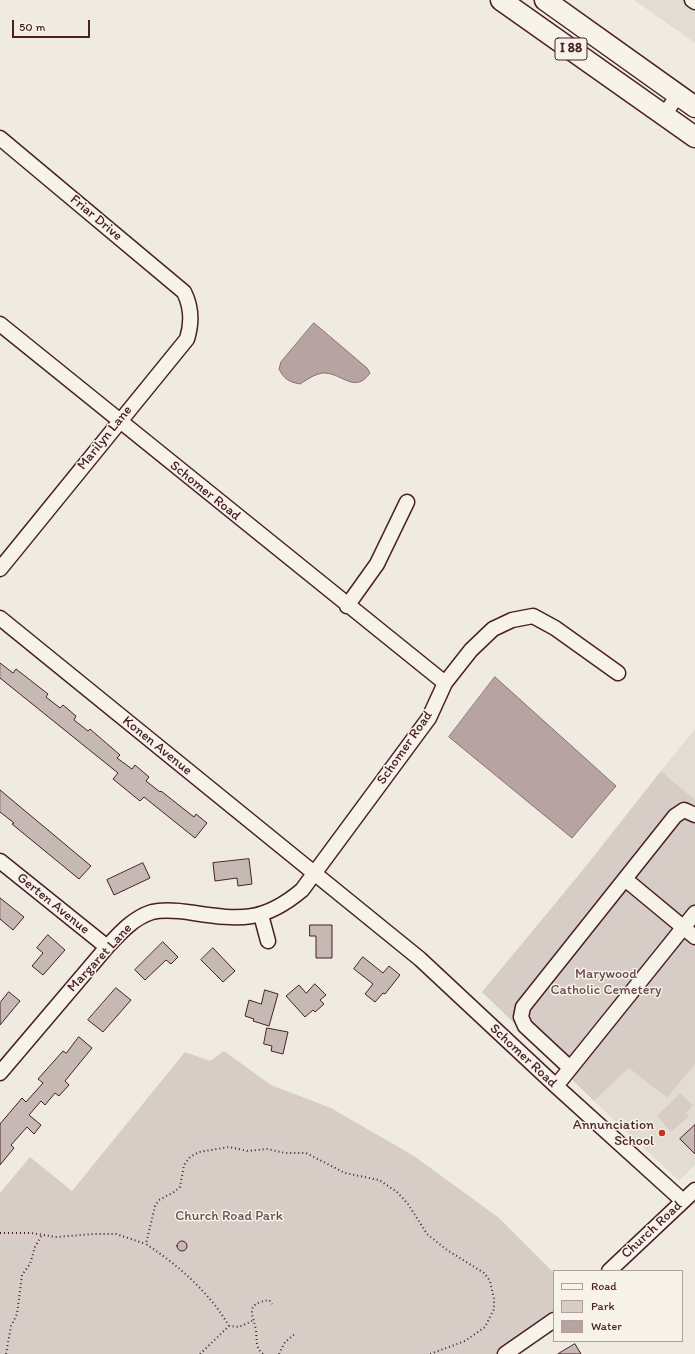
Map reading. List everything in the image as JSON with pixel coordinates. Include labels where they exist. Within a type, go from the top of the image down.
[{"type":"highway","name":"I 88","points":[[501,0],[695,137]]},
{"type":"highway","name":"I 88","points":[[545,0],[695,107]]},
{"type":"street","points":[[664,115],[678,95]]},
{"type":"street","name":"Friar Drive","points":[[0,138],[169,279],[184,292],[188,300]]},
{"type":"street","name":"Marilyn Lane","points":[[0,568],[187,339],[190,328],[191,314],[188,300]]},
{"type":"street","name":"Schomer Road","points":[[0,324],[445,683],[429,718],[315,874],[420,959],[683,1202]]},
{"type":"street","points":[[348,606],[378,564],[407,502]]},
{"type":"street","points":[[445,683],[471,650],[493,629],[512,620],[533,616],[554,628],[618,673]]},
{"type":"street","name":"Konen Avenue","points":[[0,618],[315,874]]},
{"type":"street","points":[[570,1068],[525,1026],[522,1021],[521,1012],[523,1007],[679,812],[688,810],[695,814]]},
{"type":"street","name":"Gerten Avenue","points":[[0,861],[107,948]]},
{"type":"street","name":"Margaret Lane","points":[[0,1073],[124,928],[140,917],[152,912],[180,911],[225,918],[245,918],[261,915],[288,902],[302,890],[315,874]]},
{"type":"street","points":[[625,879],[695,937]]},
{"type":"street","points":[[556,1086],[695,914]]},
{"type":"street","points":[[261,915],[268,941]]},
{"type":"street","name":"Church Road","points":[[610,1270],[695,1190]]},
{"type":"street","points":[[512,1352],[553,1321]]},
{"type":"path","points":[[146,1244],[155,1206],[159,1200],[180,1187],[184,1165],[190,1157],[198,1152],[229,1147],[248,1151],[267,1149],[285,1153],[306,1153],[344,1173],[379,1180],[397,1192],[408,1204],[428,1234],[447,1250],[484,1273],[490,1281],[494,1299],[494,1309],[485,1327],[465,1340],[430,1354]]},
{"type":"path","points":[[0,1233],[31,1233],[56,1238],[94,1234],[116,1234],[146,1244],[173,1263],[192,1281],[220,1310],[229,1326]]},
{"type":"path","points":[[6,1354],[11,1326],[17,1314],[22,1274],[30,1264],[35,1247],[42,1235]]},
{"type":"path","points":[[262,1354],[257,1346],[252,1321],[252,1310],[258,1303],[269,1300],[272,1304]]},
{"type":"path","points":[[229,1326],[238,1327],[252,1321]]},
{"type":"path","points":[[200,1354],[229,1326]]},
{"type":"path","points":[[279,1354],[285,1342],[296,1334]]},
{"type":"shaded area","points":[[634,0],[695,0],[695,43]]},
{"type":"shaded area","points":[[695,729],[695,800],[661,771]]},
{"type":"shaded area","name":"Annunciation School","points":[[695,1064],[695,1165],[679,1181],[594,1101],[629,1068],[667,1098]]},
{"type":"green space","name":"Marywood Catholic Cemetery","points":[[661,771],[695,800],[695,1064],[667,1098],[629,1068],[594,1101],[482,992],[582,871]]},
{"type":"green space","name":"Church Road Park","points":[[224,1051],[271,1085],[331,1108],[414,1156],[499,1218],[553,1272],[553,1321],[505,1354],[0,1354],[0,1193],[30,1157],[72,1191],[185,1052],[210,1061]]},
{"type":"green space","points":[[680,1093],[693,1105],[686,1113],[689,1116],[671,1132],[657,1116]]},
{"type":"water","points":[[314,323],[367,368],[370,373],[364,379],[359,382],[354,382],[331,374],[322,373],[309,378],[300,384],[285,378],[279,369],[281,362]]},
{"type":"water","points":[[495,677],[616,786],[572,838],[449,737]]},
{"type":"building","points":[[0,663],[13,673],[16,669],[48,694],[46,697],[60,708],[63,705],[76,716],[74,720],[88,731],[90,729],[120,755],[117,758],[132,769],[135,765],[149,777],[146,781],[194,817],[196,814],[207,823],[195,838],[144,797],[140,801],[113,779],[118,773],[0,678]]},
{"type":"building","points":[[0,790],[91,866],[79,879],[12,824],[14,823],[0,812]]},
{"type":"building","points":[[249,859],[252,884],[238,886],[237,878],[215,881],[213,863]]},
{"type":"building","points":[[143,863],[150,878],[114,895],[107,880]]},
{"type":"building","points":[[0,898],[24,917],[13,930],[0,919]]},
{"type":"building","points":[[310,925],[332,925],[332,958],[316,958],[316,936],[310,936]]},
{"type":"building","points":[[48,935],[65,950],[43,975],[32,966],[43,953],[37,948]]},
{"type":"building","points":[[163,942],[178,957],[171,964],[166,960],[145,980],[135,970]]},
{"type":"building","points":[[213,948],[235,971],[223,982],[201,960]]},
{"type":"building","points":[[363,957],[383,973],[389,966],[400,975],[385,994],[383,993],[375,1002],[365,994],[373,984],[354,969]]},
{"type":"building","points":[[315,984],[326,995],[320,1000],[324,1004],[315,1012],[313,1010],[305,1017],[286,996],[299,985],[306,993]]},
{"type":"building","points":[[116,988],[131,1000],[103,1032],[88,1020]]},
{"type":"building","points":[[265,990],[278,994],[269,1026],[253,1021],[254,1019],[245,1016],[249,1000],[261,1004]]},
{"type":"building","points":[[9,992],[20,1001],[0,1025],[0,1003]]},
{"type":"building","points":[[267,1028],[288,1032],[283,1054],[271,1051],[272,1046],[264,1044]]},
{"type":"building","points":[[79,1037],[92,1048],[65,1081],[69,1085],[59,1096],[55,1093],[45,1105],[41,1101],[29,1115],[41,1125],[34,1134],[27,1127],[11,1145],[14,1148],[0,1165],[0,1124],[22,1098],[26,1102],[43,1083],[38,1079],[63,1051],[66,1053]]},
{"type":"building","points":[[695,1125],[695,1154],[680,1139]]},
{"type":"building","points":[[180,1241],[184,1241],[186,1242],[186,1250],[180,1251],[177,1248],[177,1244]]},
{"type":"building","points":[[575,1344],[581,1354],[558,1354]]},
{"type":"place","name":"Annunciation School","points":[[662,1133]]}]
